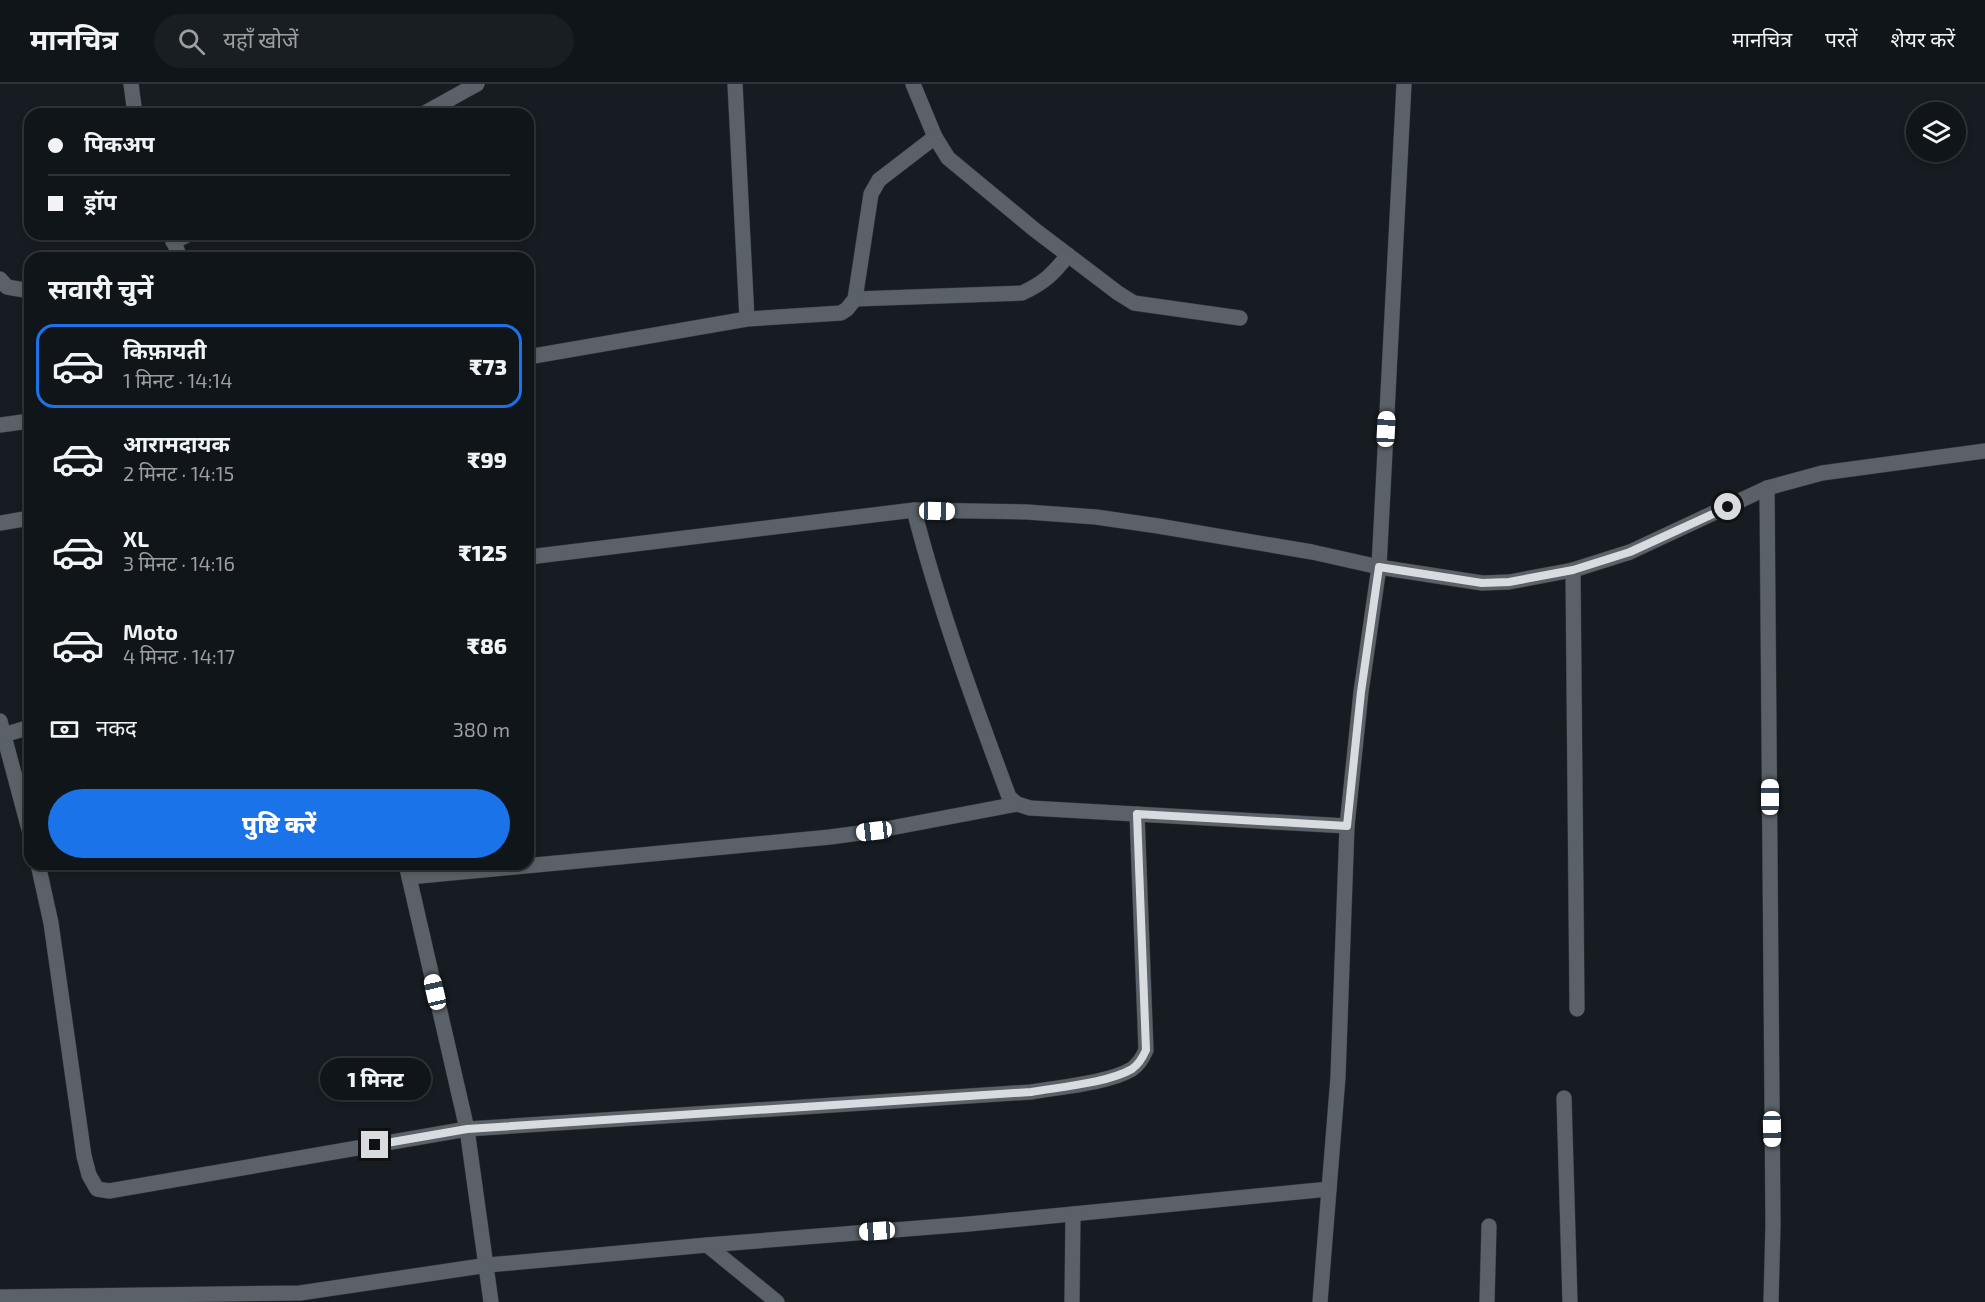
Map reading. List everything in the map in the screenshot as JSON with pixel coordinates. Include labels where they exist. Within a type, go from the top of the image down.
[{"type":"street","points":[[130,84],[134,108]]},
{"type":"street","points":[[434,108],[477,84]]},
{"type":"street","points":[[735,84],[747,319]]},
{"type":"street","points":[[913,84],[934,137],[948,158],[1118,293],[1134,303],[1239,318]]},
{"type":"street","points":[[1320,1302],[1338,1077],[1347,826],[1361,692],[1379,567],[1404,84]]},
{"type":"street","points":[[534,356],[747,319],[834,314],[847,309],[855,299],[871,195],[879,180],[934,137]]},
{"type":"street","points":[[855,299],[1022,293],[1040,285],[1051,276],[1068,255]]},
{"type":"street","points":[[0,279],[7,287],[24,290]]},
{"type":"street","points":[[0,425],[24,422]]},
{"type":"street","points":[[534,558],[914,510],[1027,512],[1096,517],[1312,552],[1379,567],[1482,583],[1509,582],[1573,570],[1630,552],[1767,488],[1822,473],[1985,451]]},
{"type":"street","points":[[1767,488],[1773,1224],[1771,1302]]},
{"type":"street","points":[[914,510],[930,570],[966,681],[1009,797],[1017,804],[1030,808],[1347,826]]},
{"type":"street","points":[[0,523],[24,519]]},
{"type":"street","points":[[1573,570],[1577,1009]]},
{"type":"street","points":[[24,728],[1,730],[24,812]]},
{"type":"street","points":[[534,860],[830,837],[1017,804]]},
{"type":"street","points":[[39,870],[51,923],[84,1156],[89,1175],[97,1189],[109,1191],[467,1129],[1031,1092],[1117,1076],[1134,1068],[1146,1050],[1137,814]]},
{"type":"street","points":[[407,870],[467,1129],[488,1265],[491,1302]]},
{"type":"street","points":[[1563,1098],[1570,1302]]},
{"type":"street","points":[[0,1297],[300,1293],[488,1265],[1073,1214],[1329,1189]]},
{"type":"street","points":[[1072,1302],[1073,1214]]},
{"type":"street","points":[[1487,1302],[1489,1226]]},
{"type":"street","points":[[707,1245],[777,1302]]},
{"type":"route","points":[[375,1145],[467,1129],[1031,1092],[1117,1076],[1134,1068],[1146,1050],[1137,814],[1347,826],[1361,692],[1379,567],[1482,583],[1509,582],[1573,570],[1630,552],[1728,507]]}]
